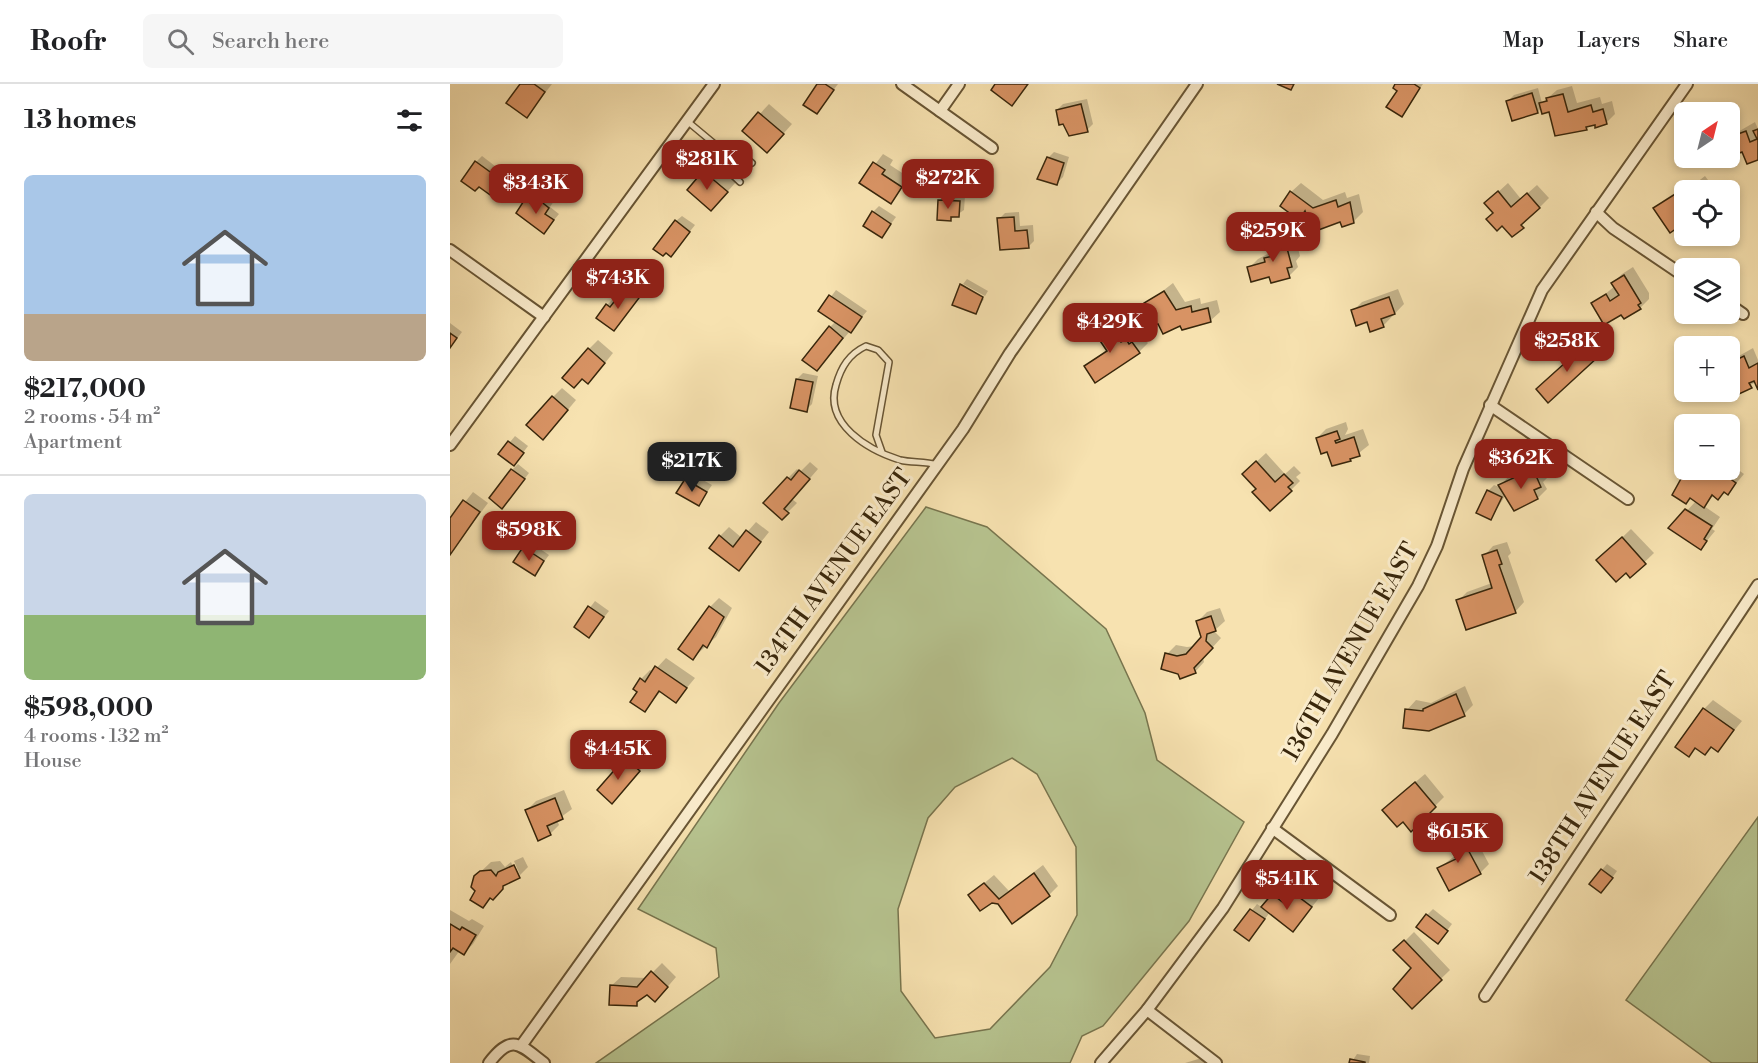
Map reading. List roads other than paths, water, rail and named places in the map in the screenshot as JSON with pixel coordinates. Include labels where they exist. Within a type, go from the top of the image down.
[{"type":"street","points":[[450,446],[714,84]]},
{"type":"street","points":[[902,84],[992,148]]},
{"type":"street","points":[[940,111],[960,84]]},
{"type":"street","name":"134TH AVENUE EAST","points":[[521,1046],[937,465],[1010,353],[1197,84]]},
{"type":"street","name":"136TH AVENUE EAST","points":[[1101,1063],[1147,1010],[1223,908],[1332,734],[1418,586],[1437,546],[1464,469],[1490,405],[1542,290],[1687,84]]},
{"type":"street","points":[[1596,212],[1613,228],[1674,269]]},
{"type":"street","points":[[450,250],[544,317]]},
{"type":"street","points":[[1490,405],[1628,499]]},
{"type":"street","name":"138TH AVENUE EAST","points":[[1485,996],[1758,585]]},
{"type":"street","points":[[1272,828],[1390,915]]},
{"type":"street","points":[[1147,1010],[1216,1063]]},
{"type":"street","points":[[489,1063],[506,1045],[521,1046],[544,1063]]},
{"type":"lane","points":[[687,121],[723,151]]},
{"type":"lane","points":[[723,151],[734,149],[752,163]]},
{"type":"lane","points":[[723,151],[722,165],[740,182]]},
{"type":"lane","points":[[882,452],[876,435],[889,362],[878,350],[866,346],[854,351],[843,366],[835,387],[833,408],[844,427],[864,443],[882,452],[901,460],[937,465]]}]
